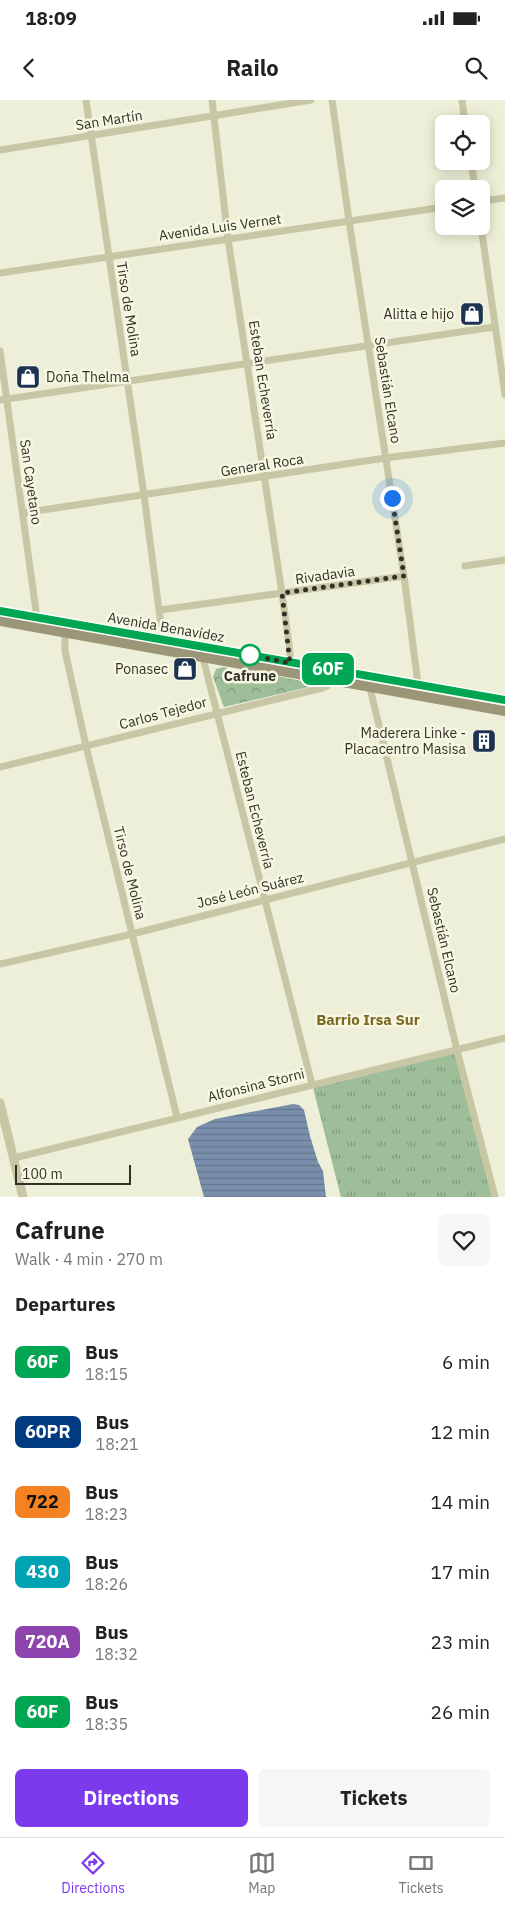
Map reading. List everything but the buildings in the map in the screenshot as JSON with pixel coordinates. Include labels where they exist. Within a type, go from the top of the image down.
[{"type":"main road","name":"Avenida Benavídez","points":[[0,611],[505,700]]},
{"type":"main road","name":"Avenida Benavídez","points":[[0,622],[505,711]]},
{"type":"street","name":"Tirso de Molina","points":[[86,100],[164,641]]},
{"type":"street","name":"Esteban Echeverría","points":[[212,100],[228,239],[282,593],[290,663]]},
{"type":"street","name":"San Martín","points":[[0,150],[311,100]]},
{"type":"street","name":"Sebastián Elcano","points":[[332,100],[404,576],[418,684]]},
{"type":"street","points":[[462,100],[464,115]]},
{"type":"street","points":[[490,200],[505,198]]},
{"type":"street","name":"Avenida Luis Vernet","points":[[0,273],[435,207]]},
{"type":"street","points":[[481,235],[505,395]]},
{"type":"street","points":[[3,399],[494,326]]},
{"type":"street","points":[[496,335],[505,334]]},
{"type":"street","name":"San Cayetano","points":[[0,351],[3,399],[23,513],[37,618]]},
{"type":"street","name":"General Roca","points":[[23,513],[265,478],[386,458],[505,443]]},
{"type":"street","points":[[465,566],[505,560]]},
{"type":"street","name":"Rivadavia","points":[[160,610],[404,576]]},
{"type":"street","name":"Tirso de Molina","points":[[65,634],[65,652],[86,746],[177,1117]]},
{"type":"street","name":"Esteban Echeverría","points":[[203,658],[312,1084]]},
{"type":"street","name":"Carlos Tejedor","points":[[0,767],[322,688],[331,681]]},
{"type":"street","name":"Sebastián Elcano","points":[[370,688],[495,1197]]},
{"type":"street","name":"José León Suárez","points":[[0,964],[132,934],[505,839]]},
{"type":"street","name":"Alfonsina Storni","points":[[14,1158],[505,1038]]},
{"type":"street","points":[[0,1103],[23,1197]]},
{"type":"green space","points":[[224,667],[234,672],[256,676],[268,674],[316,684],[224,707],[213,677],[216,669]]},
{"type":"green space","points":[[457,1050],[495,1197],[341,1197],[312,1084]]},
{"type":"water","points":[[293,1104],[299,1105],[304,1110],[318,1162],[323,1171],[326,1197],[204,1197],[188,1139],[197,1127],[215,1119]]},
{"type":"bus line","name":"60F","points":[[0,611],[505,700]]},
{"type":"place","name":"Alitta e hijo","points":[[472,314]]},
{"type":"place","name":"Doña Thelma","points":[[28,377]]},
{"type":"place","name":"Cafrune","points":[[250,655]]},
{"type":"place","name":"Ponasec","points":[[185,669]]},
{"type":"place","name":"Maderera Linke - Placacentro Masisa","points":[[484,741]]},
{"type":"district","name":"Barrio Irsa Sur","points":[[368,1019]]},
{"type":"route","points":[[250,655],[290,663],[282,593],[404,576],[392,498]]}]
